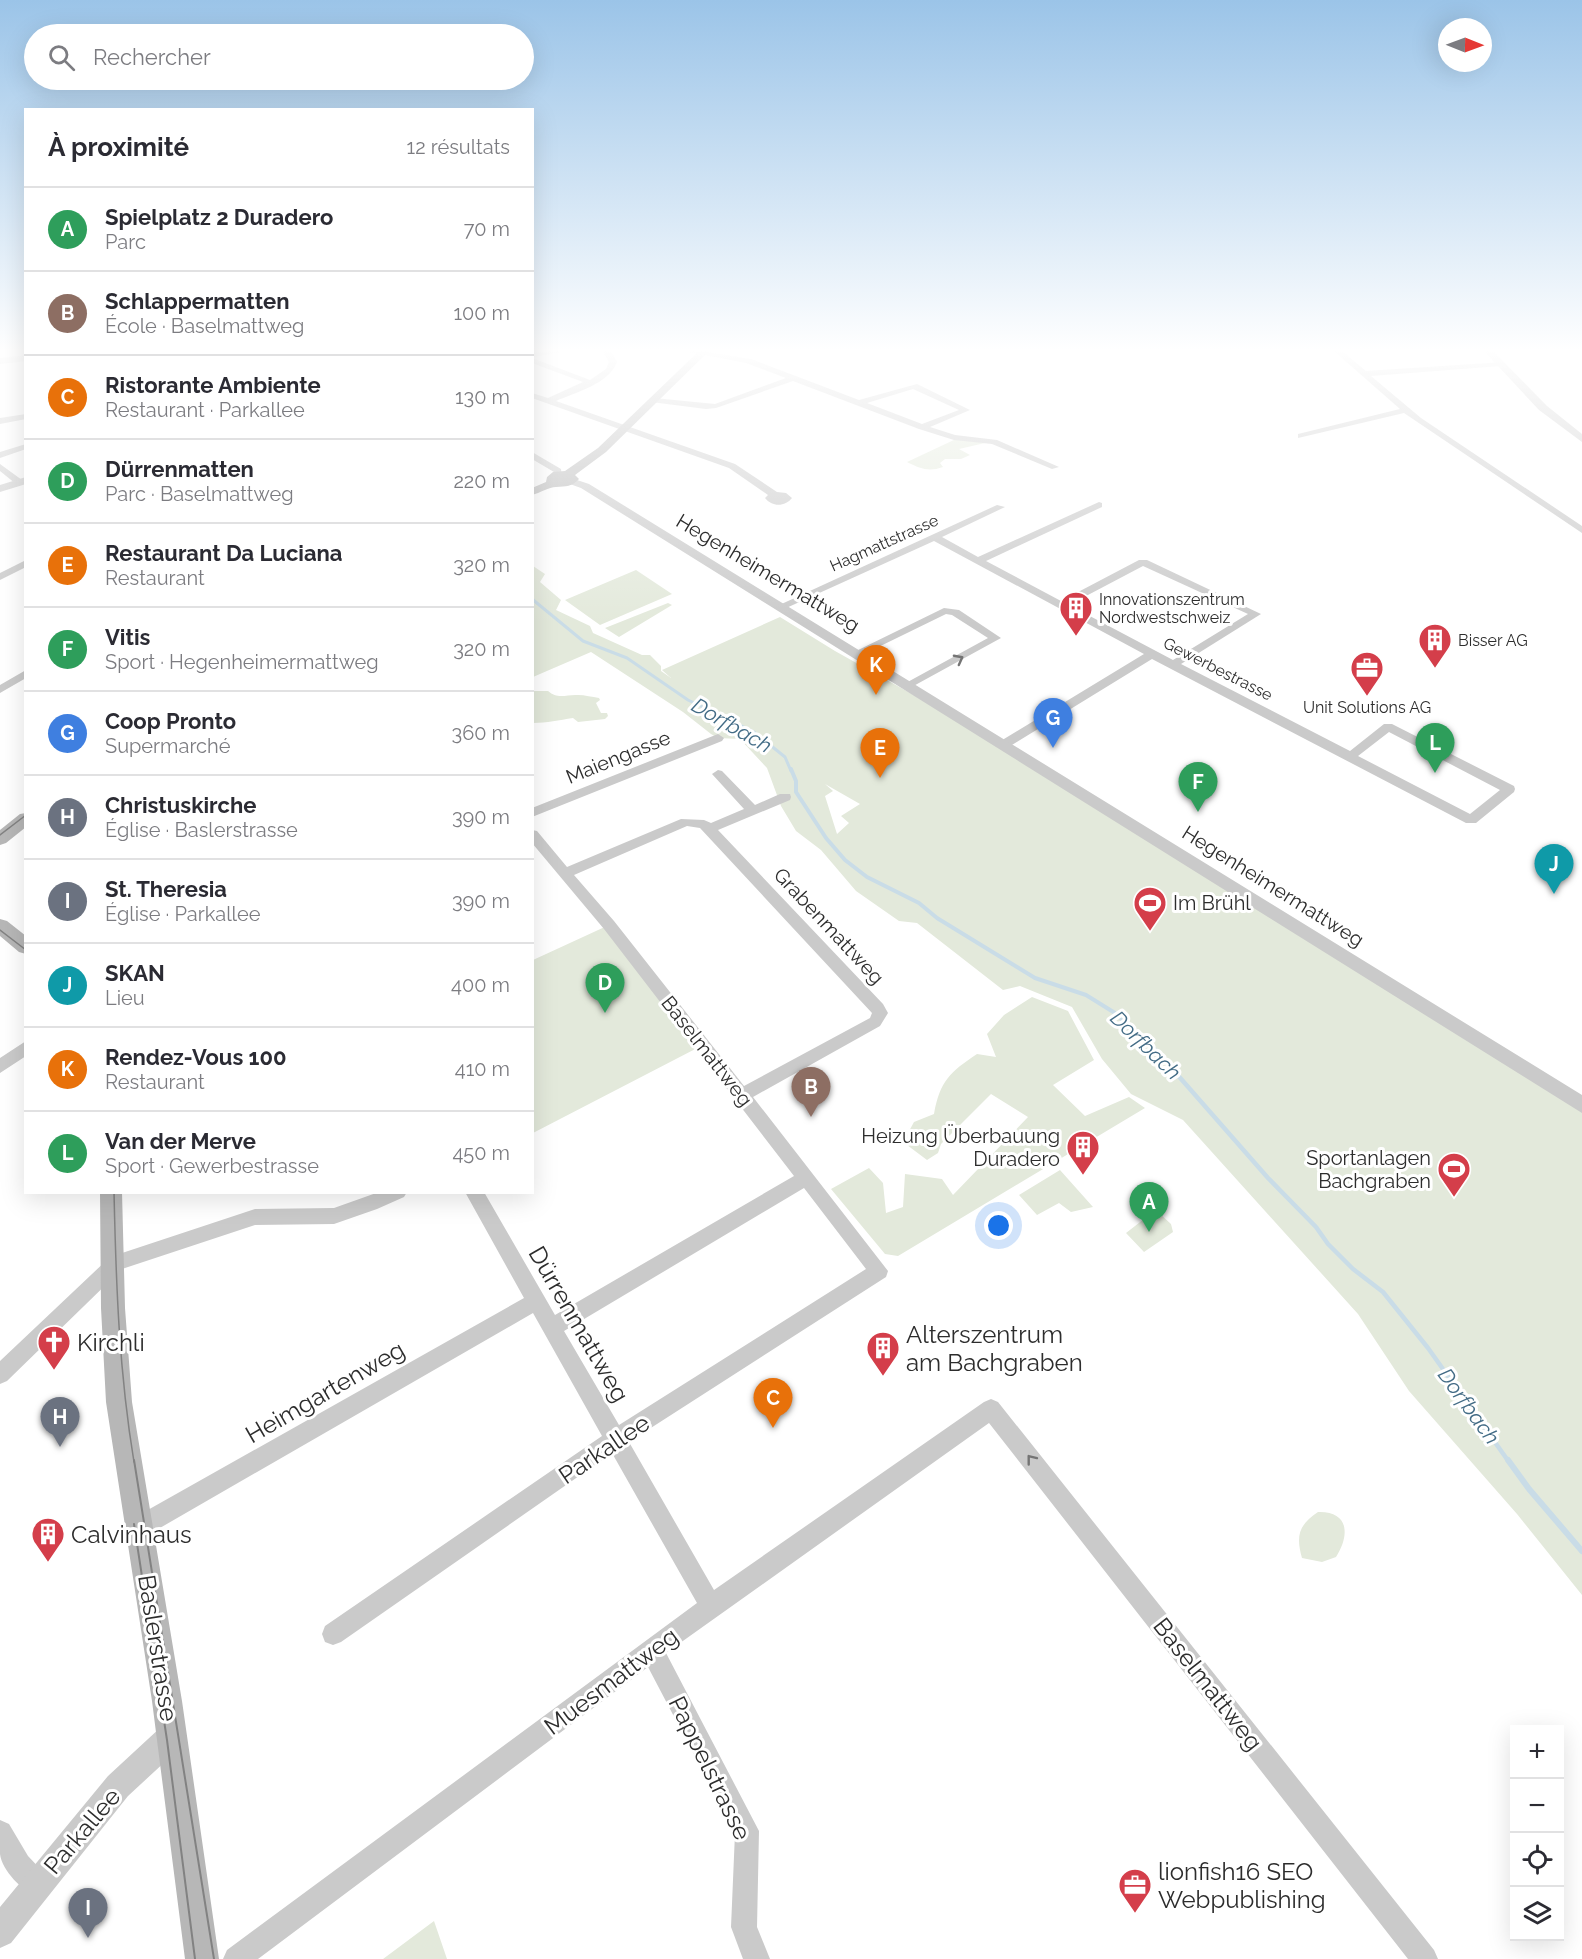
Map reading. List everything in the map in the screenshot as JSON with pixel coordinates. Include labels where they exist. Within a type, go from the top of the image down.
[{"type":"main road","points":[[534,491],[563,478],[610,442]]},
{"type":"main road","points":[[0,830],[24,812]]},
{"type":"main road","points":[[0,839],[24,820]]},
{"type":"main road","points":[[0,926],[24,945]]},
{"type":"main road","name":"Baslerstrasse","points":[[111,1194],[119,1402],[171,1737],[202,1959]]},
{"type":"street","points":[[669,442],[732,466],[775,495]]},
{"type":"street","points":[[995,442],[1054,467]]},
{"type":"street","points":[[1451,442],[1582,530]]},
{"type":"street","points":[[0,455],[24,447]]},
{"type":"street","name":"Hegenheimermattweg","points":[[534,456],[558,471],[563,478],[585,486],[1582,1105]]},
{"type":"street","points":[[0,467],[22,481]]},
{"type":"street","points":[[0,489],[22,481]]},
{"type":"street","points":[[977,561],[1099,504]]},
{"type":"street","name":"Hagmattstrasse","points":[[780,607],[1000,507]]},
{"type":"street","name":"Gewerbestrasse","points":[[934,537],[1060,606],[1351,756],[1388,727],[1509,789],[1472,820],[1350,757]]},
{"type":"street","points":[[1060,606],[1143,562],[1256,614],[1174,664]]},
{"type":"street","points":[[0,577],[24,563]]},
{"type":"street","points":[[856,654],[944,611],[955,612],[996,638],[908,686]]},
{"type":"street","points":[[1003,745],[1152,654]]},
{"type":"street","points":[[0,690],[24,674]]},
{"type":"street","name":"Maiengasse","points":[[534,812],[718,738]]},
{"type":"street","points":[[718,774],[753,811]]},
{"type":"street","points":[[565,873],[686,822],[699,822],[709,829],[785,798]]},
{"type":"street","name":"Grabenmattweg","points":[[709,829],[878,1008],[879,1013],[875,1022],[742,1095]]},
{"type":"street","name":"Baselmattweg","points":[[534,836],[742,1095],[879,1271]]},
{"type":"street","points":[[0,1067],[24,1049]]},
{"type":"street","points":[[551,1328],[807,1177]]},
{"type":"street","points":[[0,1374],[112,1264],[255,1216],[334,1215],[371,1204],[394,1194]]},
{"type":"street","name":"Dürrenmattweg","points":[[475,1194],[617,1438],[711,1606]]},
{"type":"street","name":"Parkallee","points":[[333,1634],[617,1438],[879,1271]]},
{"type":"street","name":"Heimgartenweg","points":[[138,1528],[536,1301]]},
{"type":"street","name":"Baselmattweg","points":[[991,1408],[1425,1959]]},
{"type":"street","name":"Muesmattweg","points":[[236,1959],[711,1606],[991,1408]]},
{"type":"street","name":"Pappelstrasse","points":[[652,1650],[747,1832],[750,1849],[744,1921],[746,1937],[757,1959]]},
{"type":"street","name":"Parkallee","points":[[0,1932],[118,1786],[171,1737]]},
{"type":"street","points":[[0,1833],[19,1865],[37,1884]]},
{"type":"shaded area","points":[[949,442],[985,443],[959,449],[970,455],[961,459],[945,459],[940,463],[943,467],[938,469],[925,469],[907,462]]},
{"type":"shaded area","points":[[534,567],[545,574],[540,582],[561,600],[556,610],[590,626],[593,633],[642,655],[650,655],[661,666],[661,671],[671,678],[662,670],[780,617],[835,651],[1003,745],[1582,1105],[1582,1595],[1517,1514],[1409,1391],[1358,1314],[1183,1120],[1131,1094],[1102,1059],[1072,1007],[1020,986],[1003,990],[917,923],[899,921],[856,891],[821,850],[796,831],[781,806],[767,768],[740,739],[718,738],[711,734],[683,712],[591,652],[534,677]],"holes":[[[825,784],[860,804],[841,816],[849,823],[837,834],[825,796],[833,791]]]},
{"type":"shaded area","points":[[636,570],[672,594],[600,625],[565,600]]},
{"type":"shaded area","points":[[668,603],[672,605],[619,637],[605,628]]},
{"type":"shaded area","points":[[534,691],[548,691],[559,696],[581,695],[599,698],[600,700],[596,703],[601,713],[607,713],[608,716],[605,719],[578,722],[573,718],[534,723]]},
{"type":"shaded area","points":[[609,925],[703,1045],[534,1132],[534,960]]},
{"type":"shaded area","points":[[1032,997],[1068,1011],[1094,1060],[1053,1085],[1085,1116],[1129,1097],[1145,1108],[898,1256],[885,1254],[831,1189],[869,1168],[883,1183],[886,1213],[903,1207],[905,1174],[942,1179],[953,1195],[1028,1117],[991,1094],[941,1144],[938,1153],[927,1160],[903,1142],[914,1122],[934,1114],[939,1093],[953,1072],[977,1054],[996,1057],[987,1034],[1004,1015]]},
{"type":"shaded area","points":[[1060,1170],[1093,1207],[1071,1212],[1059,1203],[1037,1215],[1019,1195]]},
{"type":"shaded area","points":[[1158,1212],[1171,1224],[1173,1232],[1144,1252],[1126,1233],[1144,1219]]},
{"type":"shaded area","points":[[1318,1512],[1336,1516],[1341,1520],[1345,1533],[1341,1549],[1336,1557],[1322,1562],[1302,1558],[1299,1544],[1300,1532],[1306,1522]]},
{"type":"shaded area","points":[[434,1921],[447,1959],[383,1959]]},
{"type":"waterway","name":"Dorfbach","points":[[534,601],[583,641],[627,658],[688,700],[754,732],[785,757],[791,771]]},
{"type":"waterway","name":"Dorfbach","points":[[791,769],[796,781],[796,792],[826,838],[845,860],[867,877],[919,903],[937,918],[1035,978],[1086,995],[1115,1013],[1159,1053],[1177,1073]]},
{"type":"waterway","name":"Dorfbach","points":[[1175,1072],[1268,1178],[1316,1227],[1328,1244],[1353,1269],[1383,1292],[1428,1348],[1509,1462]]},
{"type":"waterway","name":"Dorfbach","points":[[1508,1460],[1529,1489],[1582,1551]]},
{"type":"tram line","points":[[0,835],[24,817]]},
{"type":"tram line","points":[[0,930],[24,948]]},
{"type":"tram line","points":[[114,1194],[117,1294],[134,1462]]},
{"type":"tram line","points":[[134,1460],[214,1959]]},
{"type":"tram line","points":[[134,1524],[167,1740],[195,1959]]},
{"type":"place","name":"Innovationszentrum Nordwestschweiz","points":[[1076,637]]},
{"type":"place","name":"Bisser AG","points":[[1435,669]]},
{"type":"place","name":"Rendez-Vous 100","points":[[876,695]]},
{"type":"place","name":"Unit Solutions AG","points":[[1367,697]]},
{"type":"place","name":"Coop Pronto","points":[[1053,748]]},
{"type":"place","name":"Van der Merve","points":[[1435,773]]},
{"type":"place","name":"Restaurant Da Luciana","points":[[880,778]]},
{"type":"place","name":"Vitis","points":[[1198,812]]},
{"type":"place","name":"SKAN","points":[[1554,894]]},
{"type":"place","name":"Im Brühl","points":[[1150,932]]},
{"type":"place","name":"Dürrenmatten","points":[[605,1013]]},
{"type":"place","name":"Schlappermatten","points":[[811,1117]]},
{"type":"place","name":"Heizung Überbauung Duradero","points":[[1083,1176]]},
{"type":"place","name":"Sportanlagen Bachgraben","points":[[1454,1198]]},
{"type":"place","name":"Spielplatz 2 Duradero","points":[[1149,1232]]},
{"type":"place","name":"Kirchli","points":[[54,1371]]},
{"type":"place","name":"Alterszentrum am Bachgraben","points":[[883,1377]]},
{"type":"place","name":"Ristorante Ambiente","points":[[773,1428]]},
{"type":"place","name":"Christuskirche","points":[[60,1447]]},
{"type":"place","name":"Calvinhaus","points":[[48,1563]]},
{"type":"place","name":"lionfish16 SEO Webpublishing","points":[[1135,1914]]},
{"type":"place","name":"St. Theresia","points":[[88,1938]]}]
